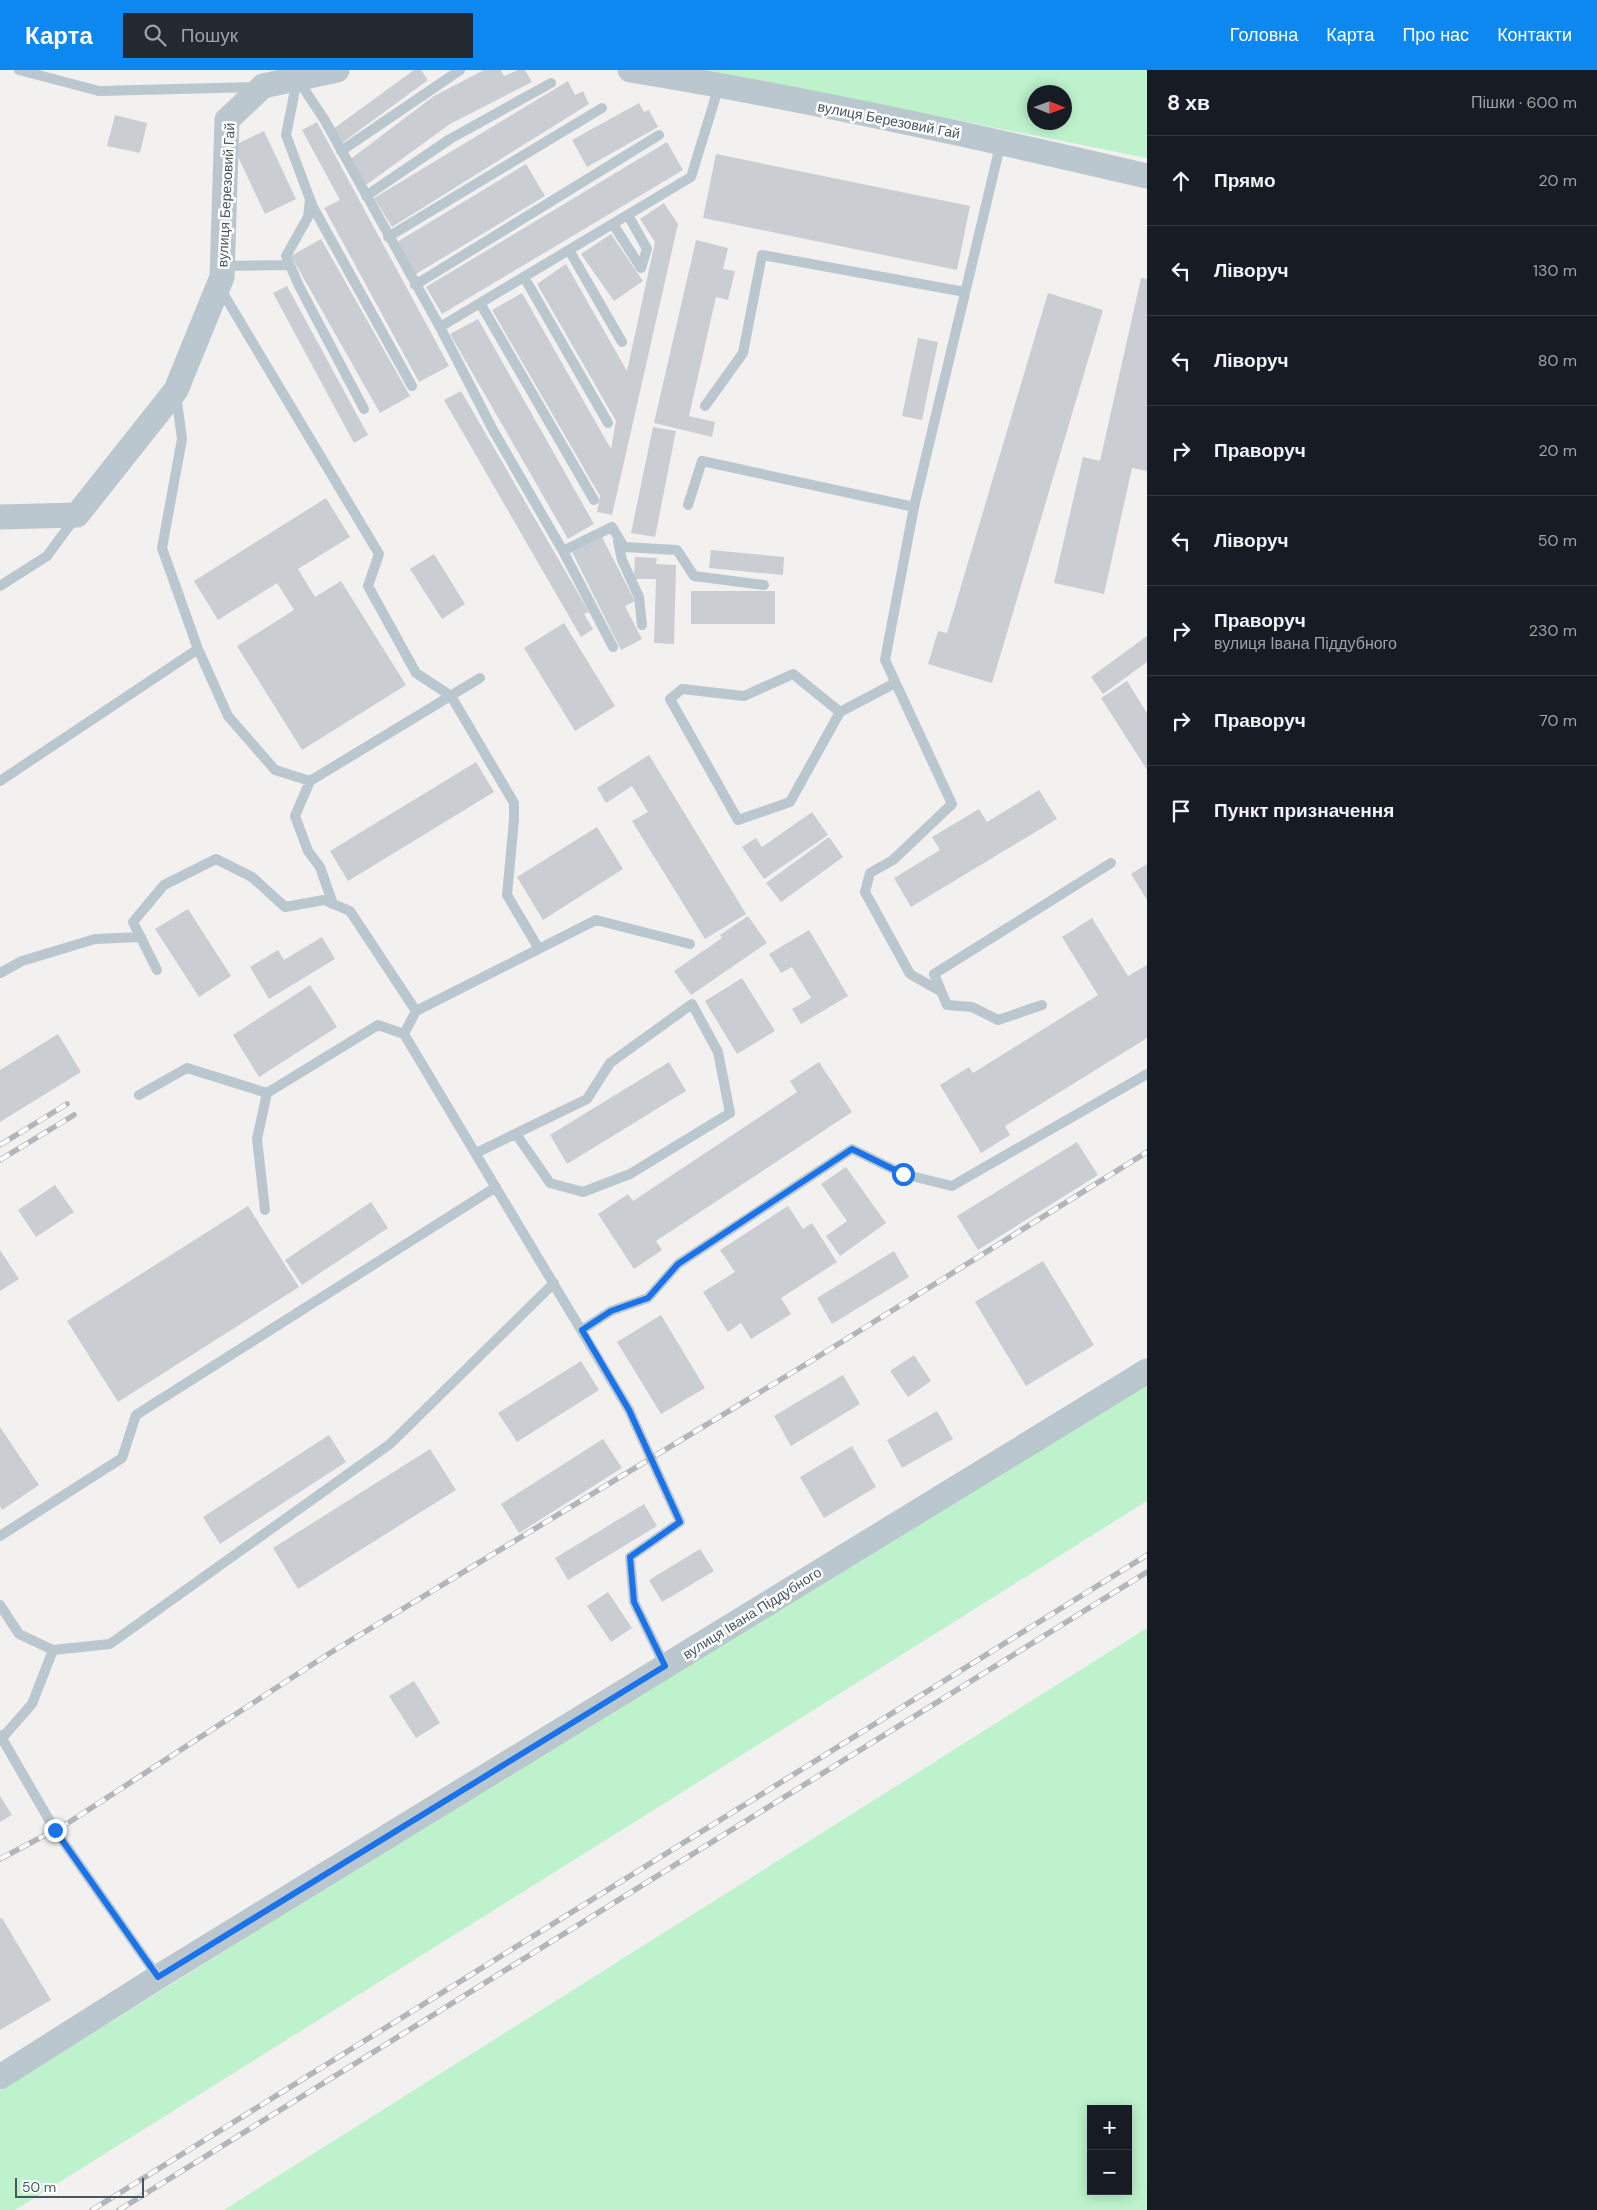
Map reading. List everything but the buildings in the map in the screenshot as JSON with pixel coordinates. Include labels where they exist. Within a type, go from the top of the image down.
[{"type":"street","points":[[262,86],[338,70]]},
{"type":"street","name":"вулиця Березовий Гай","points":[[630,70],[1001,142],[1147,176]]},
{"type":"street","name":"вулиця Березовий Гай","points":[[77,515],[176,390],[220,276],[227,120],[262,86]]},
{"type":"street","points":[[0,517],[77,515]]},
{"type":"street","name":"вулиця Івана Піддубного","points":[[0,2077],[158,1977],[1147,1371]]},
{"type":"lane","points":[[19,70],[99,91],[262,86]]},
{"type":"lane","points":[[341,151],[460,70]]},
{"type":"lane","points":[[298,79],[324,119],[388,237],[440,327],[493,430],[563,551],[613,647]]},
{"type":"lane","points":[[298,79],[286,135],[310,200],[412,386]]},
{"type":"lane","points":[[366,196],[450,139],[551,83]]},
{"type":"lane","points":[[440,327],[692,177],[719,86]]},
{"type":"lane","points":[[388,237],[602,108]]},
{"type":"lane","points":[[415,285],[659,135]]},
{"type":"lane","points":[[940,991],[910,974],[865,892],[870,873],[893,860],[952,804],[885,660],[914,507],[1001,142]]},
{"type":"lane","points":[[310,200],[308,217],[286,256],[364,409]]},
{"type":"lane","points":[[613,224],[641,268],[646,249],[628,215]]},
{"type":"lane","points":[[569,250],[622,342]]},
{"type":"lane","points":[[704,406],[743,353],[762,255],[965,292]]},
{"type":"lane","points":[[290,265],[220,276],[379,554],[368,586],[416,673],[451,696],[514,802],[507,895],[539,949]]},
{"type":"lane","points":[[524,277],[608,423]]},
{"type":"lane","points":[[480,303],[594,500]]},
{"type":"lane","points":[[176,390],[182,438],[162,548],[198,649],[228,716],[274,770],[310,781]]},
{"type":"lane","points":[[688,506],[702,461],[914,507]]},
{"type":"lane","points":[[0,586],[47,556],[77,515]]},
{"type":"lane","points":[[563,551],[612,527],[624,547],[677,550],[694,576],[764,586]]},
{"type":"lane","points":[[616,533],[622,560],[639,597],[642,625]]},
{"type":"lane","points":[[0,781],[198,649]]},
{"type":"lane","points":[[840,712],[793,674],[744,696],[682,689],[670,699],[738,820],[790,802],[840,712],[896,682]]},
{"type":"lane","points":[[333,904],[320,867],[308,851],[295,816],[310,781],[480,678]]},
{"type":"lane","points":[[157,970],[133,922],[164,885],[216,859],[252,877],[285,907],[324,900],[350,911],[416,1011]]},
{"type":"lane","points":[[1042,1005],[998,1020],[972,1007],[947,1005],[934,974],[1111,863]]},
{"type":"lane","points":[[404,1034],[416,1011],[596,920],[690,944]]},
{"type":"lane","points":[[0,973],[22,961],[95,939],[141,937]]},
{"type":"lane","points":[[476,1153],[587,1099],[610,1063],[692,1004],[718,1052],[730,1113],[630,1174],[583,1192],[550,1183],[516,1134]]},
{"type":"lane","points":[[265,1210],[257,1139],[267,1094],[378,1025],[404,1034],[629,1410],[680,1522],[630,1557],[634,1602],[665,1666]]},
{"type":"lane","points":[[138,1095],[188,1068],[267,1094]]},
{"type":"lane","points":[[582,1330],[611,1311],[648,1298],[678,1264],[852,1149],[903,1174],[952,1186],[1147,1074]]},
{"type":"lane","points":[[0,1536],[122,1458],[136,1415],[496,1187]]},
{"type":"lane","points":[[0,1604],[19,1634],[53,1650],[110,1644],[390,1444],[554,1283]]},
{"type":"lane","points":[[53,1650],[32,1704],[1,1736],[55,1830],[158,1977]]},
{"type":"green space","points":[[706,70],[1147,70],[1147,158]]},
{"type":"green space","points":[[1147,1376],[1147,1501],[15,2210],[0,2210],[0,2091]]},
{"type":"green space","points":[[1147,1628],[1147,2210],[224,2210]]},
{"type":"railway","points":[[0,1145],[67,1104]]},
{"type":"railway","points":[[0,1160],[74,1115]]},
{"type":"railway","points":[[0,1859],[68,1823],[330,1653],[803,1366],[1147,1152]]},
{"type":"railway","points":[[92,2210],[1147,1555]]},
{"type":"railway","points":[[119,2210],[1147,1572]]},
{"type":"route","points":[[55,1830],[158,1977],[665,1666],[634,1602],[630,1557],[680,1522],[629,1410],[582,1330],[611,1311],[648,1298],[678,1264],[852,1149],[903,1174]]}]
